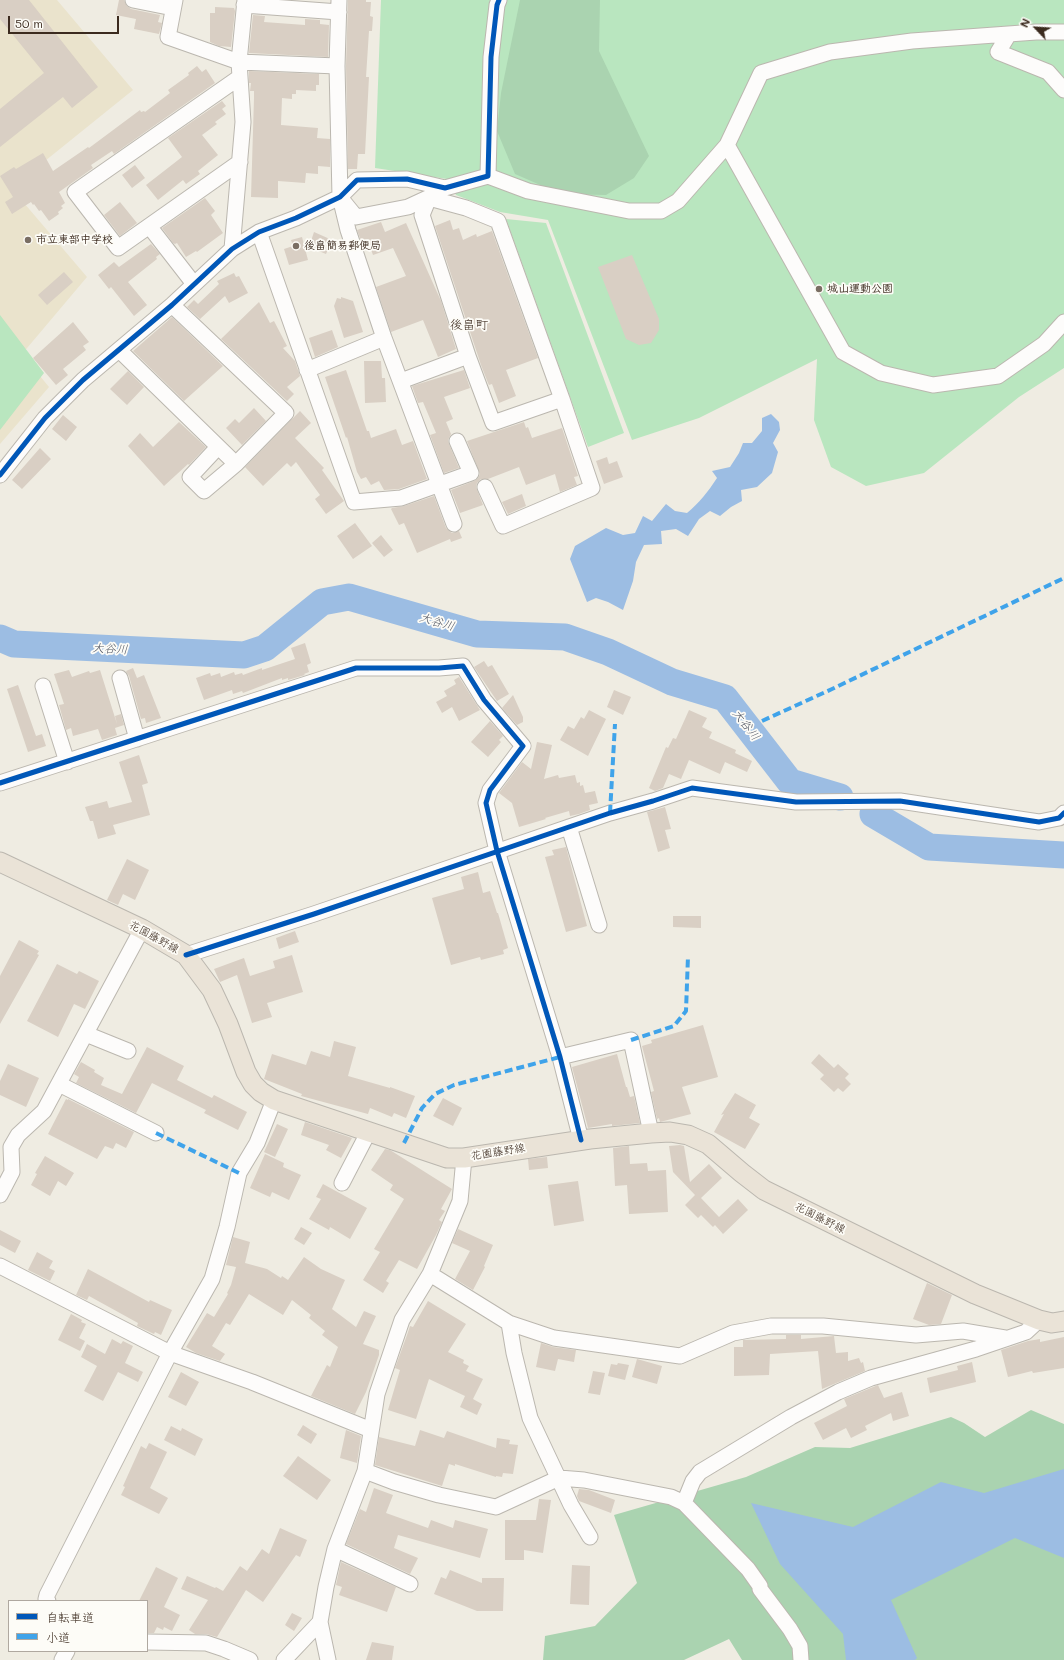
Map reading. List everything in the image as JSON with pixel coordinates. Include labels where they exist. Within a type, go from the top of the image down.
[{"type":"main road","name":"花園藤野線","points":[[0,862],[142,929],[186,955],[212,990],[228,1024],[246,1072],[253,1084],[261,1092],[274,1100],[447,1158],[464,1158],[581,1140],[651,1132],[670,1132],[688,1135],[708,1144],[764,1190],[975,1294],[1039,1320],[1052,1323],[1064,1321]]},
{"type":"street","points":[[133,0],[174,4],[168,37],[239,70],[337,66]]},
{"type":"street","points":[[488,176],[491,57],[497,5],[499,0]]},
{"type":"street","points":[[232,249],[243,122],[239,70],[244,2],[339,6],[337,66],[340,197],[348,230],[384,338],[454,524]]},
{"type":"street","points":[[340,197],[356,217],[408,207],[429,198],[445,188],[488,176],[528,191],[629,211],[662,211],[678,201],[727,145],[761,73],[830,52],[912,41],[1009,34],[1064,32]]},
{"type":"street","points":[[1009,34],[998,52],[1048,72],[1064,90]]},
{"type":"street","points":[[239,70],[75,192],[118,248],[240,162]]},
{"type":"street","points":[[727,145],[843,352],[881,373],[933,385],[998,376],[1044,344],[1064,322]]},
{"type":"street","points":[[0,475],[45,418],[83,380],[172,305],[232,249],[259,232],[296,218],[340,197],[357,180],[407,180],[445,188]]},
{"type":"street","points":[[429,198],[422,215],[468,356],[493,423],[562,400]]},
{"type":"street","points":[[429,198],[466,208],[498,221],[592,488],[504,526],[485,487]]},
{"type":"street","points":[[149,226],[194,284]]},
{"type":"street","points":[[259,232],[354,502],[401,498],[470,473],[457,441]]},
{"type":"street","points":[[172,305],[286,413],[236,464],[204,491],[190,477],[218,447]]},
{"type":"street","points":[[307,370],[384,338]]},
{"type":"street","points":[[119,350],[236,464]]},
{"type":"street","points":[[401,382],[468,356]]},
{"type":"street","points":[[0,783],[356,668],[439,668],[463,666],[484,700],[524,746],[490,790],[486,803],[497,851],[560,1057],[581,1140]]},
{"type":"street","points":[[120,678],[137,739]]},
{"type":"street","points":[[43,686],[67,762]]},
{"type":"street","points":[[186,955],[314,914],[569,827],[692,788],[796,802],[900,802],[1038,822],[1059,818],[1064,813]]},
{"type":"street","points":[[569,827],[599,925]]},
{"type":"street","points":[[0,1195],[12,1172],[11,1147],[18,1135],[44,1111],[142,929]]},
{"type":"street","points":[[86,1034],[128,1051]]},
{"type":"street","points":[[560,1057],[631,1040],[651,1132]]},
{"type":"street","points":[[59,1084],[156,1133]]},
{"type":"street","points":[[47,1600],[47,1595],[170,1352],[212,1279],[227,1227],[239,1173],[257,1143],[274,1100]]},
{"type":"street","points":[[342,1183],[369,1131]]},
{"type":"street","points":[[328,1660],[320,1622],[335,1549],[365,1471],[378,1394],[402,1320],[430,1274],[460,1201],[464,1158]]},
{"type":"street","points":[[0,1266],[170,1352],[252,1382],[372,1430]]},
{"type":"street","points":[[430,1274],[509,1323],[554,1338],[680,1356],[733,1333],[771,1326],[823,1326],[916,1335],[963,1331],[1005,1338]]},
{"type":"street","points":[[684,1503],[693,1481],[700,1472],[791,1417],[838,1392],[871,1378],[976,1349],[1026,1332],[1039,1320]]},
{"type":"street","points":[[509,1323],[514,1353],[530,1418],[571,1505],[590,1537]]},
{"type":"street","points":[[365,1471],[394,1482],[440,1495],[496,1507],[559,1478],[584,1480],[671,1497],[684,1503],[748,1569],[760,1586],[763,1594],[790,1629],[800,1646],[801,1660]]},
{"type":"street","points":[[335,1549],[410,1584]]},
{"type":"street","points":[[284,1660],[320,1622]]},
{"type":"street","points":[[148,1642],[206,1644],[224,1648],[250,1660]]},
{"type":"shaded area","name":"市立東部中学校","points":[[0,0],[57,0],[133,90],[9,190],[24,203],[87,277],[22,354],[49,387],[0,444]]},
{"type":"green space","name":"城山運動公園","points":[[381,0],[1064,0],[1064,368],[1019,397],[924,473],[866,486],[831,467],[814,420],[817,359],[699,418],[632,440],[548,220],[500,212],[456,195],[447,179],[375,168]]},
{"type":"green space","points":[[520,0],[600,0],[599,51],[649,156],[634,178],[606,195],[561,194],[515,174],[497,131],[501,93]]},
{"type":"green space","points":[[506,219],[546,223],[624,433],[588,447]]},
{"type":"green space","points":[[0,315],[44,373],[0,430]]},
{"type":"green space","points":[[1031,1410],[1064,1424],[1064,1660],[742,1660],[729,1639],[684,1660],[543,1660],[545,1636],[595,1626],[637,1583],[614,1515],[746,1477],[815,1447],[850,1448],[951,1417],[964,1423],[985,1437]]},
{"type":"water","points":[[771,414],[779,422],[780,430],[773,443],[778,452],[772,473],[757,487],[741,490],[742,501],[731,507],[720,516],[710,511],[699,519],[688,536],[676,529],[661,531],[662,544],[644,545],[636,562],[633,581],[623,610],[608,602],[596,598],[587,602],[570,559],[575,546],[606,528],[623,535],[635,533],[643,516],[652,521],[666,504],[675,511],[687,513],[703,497],[717,478],[712,471],[730,467],[739,453],[743,443],[752,443],[762,431],[762,418]]},
{"type":"water","points":[[1064,1469],[1064,1558],[1015,1538],[891,1600],[917,1658],[915,1660],[846,1660],[843,1634],[780,1564],[751,1503],[853,1527],[941,1482],[984,1493]]},
{"type":"building","points":[[0,0],[29,0],[98,87],[72,108],[63,97],[0,147],[0,109],[44,73],[0,19]]},
{"type":"building","points":[[119,0],[124,0],[127,6],[131,9],[160,15],[158,22],[162,23],[159,34],[134,29],[136,19],[116,15]]},
{"type":"building","points":[[348,0],[366,0],[366,2],[371,2],[370,16],[373,17],[372,31],[369,31],[366,77],[369,77],[365,154],[358,154],[357,169],[348,169],[346,66]]},
{"type":"building","points":[[215,7],[234,8],[235,11],[231,47],[219,46],[210,42],[210,13],[215,13]]},
{"type":"building","points":[[253,15],[265,16],[264,22],[305,25],[305,19],[320,20],[320,24],[329,25],[328,57],[249,53]]},
{"type":"building","points":[[197,66],[202,72],[206,69],[215,83],[114,154],[112,151],[91,165],[93,168],[59,192],[65,203],[61,206],[63,208],[58,212],[59,214],[49,221],[41,210],[39,211],[31,202],[12,214],[5,202],[13,197],[0,176],[14,167],[16,169],[43,153],[53,171],[88,147],[89,148],[140,110],[141,112],[145,112],[170,93],[168,90],[189,75],[188,73]]},
{"type":"building","points":[[249,71],[319,74],[319,85],[316,85],[316,91],[296,90],[296,94],[292,94],[292,99],[282,98],[281,125],[318,128],[317,138],[330,139],[330,167],[318,166],[318,174],[306,173],[305,183],[278,181],[278,198],[251,197],[254,91],[250,91],[251,83],[249,83]]},
{"type":"building","points":[[222,101],[226,106],[222,109],[226,114],[215,122],[217,124],[202,135],[218,155],[198,171],[200,174],[186,184],[183,180],[158,200],[146,185],[182,157],[168,138]]},
{"type":"building","points":[[135,165],[145,178],[132,188],[122,175]]},
{"type":"building","points":[[205,198],[215,211],[211,215],[223,233],[197,252],[196,251],[186,257],[177,243],[173,243],[162,228]]},
{"type":"building","points":[[120,202],[137,223],[120,236],[104,215]]},
{"type":"building","points":[[450,220],[453,230],[459,228],[463,240],[476,234],[477,237],[492,231],[538,358],[506,370],[516,396],[499,403],[492,384],[489,385],[481,365],[435,226]]},
{"type":"building","points":[[381,222],[385,232],[406,223],[441,301],[456,349],[438,357],[423,320],[391,332],[376,287],[406,276],[393,248],[373,255],[368,241],[362,243],[357,230]]},
{"type":"building","points":[[314,232],[332,240],[326,254],[309,247]]},
{"type":"building","points":[[302,237],[308,260],[289,265],[284,249],[293,246],[291,240]]},
{"type":"building","points":[[151,244],[160,254],[156,257],[157,259],[128,282],[147,305],[134,316],[111,287],[109,289],[98,275],[114,262],[119,267]]},
{"type":"building","points":[[632,255],[659,319],[659,330],[651,343],[639,345],[626,339],[598,267]]},
{"type":"building","points":[[64,272],[73,282],[47,305],[38,295]]},
{"type":"building","points":[[234,273],[236,277],[239,276],[248,293],[229,303],[225,296],[200,319],[187,307],[194,300],[198,304],[219,284],[217,281]]},
{"type":"building","points":[[341,297],[353,301],[363,332],[344,338],[334,306],[337,298],[341,299]]},
{"type":"building","points":[[259,302],[270,323],[274,321],[287,346],[283,348],[295,361],[300,376],[287,387],[294,394],[287,401],[221,339]]},
{"type":"building","points":[[172,317],[223,366],[184,401],[133,351]]},
{"type":"building","points":[[73,322],[89,342],[83,346],[86,350],[63,369],[68,375],[56,385],[33,358]]},
{"type":"building","points":[[332,330],[338,347],[315,357],[309,338]]},
{"type":"building","points":[[364,361],[381,361],[382,378],[385,378],[386,402],[365,403]]},
{"type":"building","points":[[346,370],[367,431],[369,431],[371,438],[396,429],[402,445],[413,441],[427,479],[399,489],[384,490],[379,481],[371,485],[366,477],[361,479],[357,472],[347,437],[346,438],[325,377]]},
{"type":"building","points":[[464,370],[470,388],[444,397],[453,419],[446,422],[451,434],[448,440],[459,468],[444,473],[430,435],[436,433],[423,402],[418,403],[412,386]]},
{"type":"building","points":[[128,371],[144,387],[127,405],[110,389]]},
{"type":"building","points":[[254,408],[266,421],[242,445],[226,428],[235,419],[239,423]]},
{"type":"building","points":[[300,411],[311,423],[295,438],[324,468],[322,470],[344,501],[326,514],[315,499],[320,495],[296,462],[291,467],[287,463],[263,486],[245,467]]},
{"type":"building","points":[[63,415],[77,427],[66,441],[52,429]]},
{"type":"building","points":[[179,422],[206,447],[189,465],[188,464],[164,486],[128,446],[140,433],[153,447]]},
{"type":"building","points":[[524,422],[526,428],[528,427],[532,438],[562,428],[578,476],[574,477],[577,485],[560,492],[555,474],[526,485],[519,467],[488,479],[481,479],[477,483],[476,487],[483,505],[460,513],[451,490],[474,481],[480,474],[467,441]]},
{"type":"building","points":[[40,448],[51,459],[22,489],[12,480]]},
{"type":"building","points":[[607,457],[609,464],[617,461],[623,477],[604,484],[596,461]]},
{"type":"building","points":[[522,494],[526,506],[508,514],[502,502]]},
{"type":"building","points":[[434,496],[446,528],[452,533],[459,531],[462,538],[451,542],[450,539],[417,553],[404,523],[399,525],[391,509]]},
{"type":"building","points":[[355,523],[372,546],[353,559],[337,536]]},
{"type":"building","points":[[381,535],[393,550],[384,557],[372,543]]},
{"type":"building","points":[[305,643],[311,663],[307,665],[309,672],[304,674],[305,675],[288,680],[288,678],[282,680],[282,678],[243,693],[242,691],[233,694],[232,690],[204,700],[196,678],[210,673],[211,676],[220,673],[221,677],[234,672],[235,675],[242,673],[243,675],[262,668],[262,670],[295,659],[291,648]]},
{"type":"building","points":[[484,661],[488,667],[492,665],[509,694],[497,701],[474,667]]},
{"type":"building","points":[[133,668],[137,678],[144,675],[161,718],[146,723],[145,718],[141,719],[129,676],[126,671]]},
{"type":"building","points":[[69,670],[72,677],[89,671],[90,673],[100,670],[117,724],[115,716],[121,714],[124,725],[115,728],[117,735],[102,740],[98,729],[73,736],[71,728],[66,730],[59,705],[64,704],[54,674]]},
{"type":"building","points":[[459,677],[480,710],[459,721],[452,707],[442,713],[436,702],[447,696],[444,691],[456,684],[454,680]]},
{"type":"building","points":[[18,685],[36,736],[42,734],[46,746],[28,752],[7,689]]},
{"type":"building","points":[[614,690],[631,697],[623,715],[607,707]]},
{"type":"building","points":[[513,695],[523,717],[523,722],[517,725],[502,708]]},
{"type":"building","points":[[589,710],[606,719],[588,756],[560,740],[568,726],[574,729],[581,717],[584,719]]},
{"type":"building","points":[[689,710],[707,718],[702,727],[712,732],[709,738],[736,750],[735,753],[752,761],[747,772],[725,762],[720,774],[689,760],[681,779],[669,774],[663,788],[655,791],[649,788],[666,747],[668,748],[673,738],[676,739]]},
{"type":"building","points":[[490,721],[503,736],[499,740],[501,742],[488,757],[471,742]]},
{"type":"building","points":[[537,742],[552,745],[544,779],[558,775],[559,778],[575,775],[577,783],[580,782],[580,786],[583,785],[585,793],[595,791],[598,803],[589,805],[590,810],[579,814],[570,816],[569,811],[519,827],[512,803],[499,793],[522,762],[531,769]]},
{"type":"building","points":[[139,755],[148,783],[142,785],[150,815],[113,825],[116,834],[98,839],[93,821],[90,821],[85,807],[107,801],[109,808],[132,802],[119,762]]},
{"type":"building","points":[[665,807],[671,829],[665,830],[670,848],[658,852],[647,812]]},
{"type":"building","points":[[566,847],[587,926],[566,932],[545,857],[554,855],[552,850]]},
{"type":"building","points":[[127,859],[149,870],[135,900],[123,894],[118,905],[107,900]]},
{"type":"building","points":[[478,872],[483,893],[490,891],[508,948],[503,950],[504,954],[481,960],[480,957],[451,965],[432,898],[464,889],[461,877]]},
{"type":"building","points":[[673,916],[701,916],[701,928],[673,927]]},
{"type":"building","points":[[295,931],[299,942],[279,949],[276,938]]},
{"type":"building","points":[[19,940],[39,951],[37,954],[39,955],[0,1024],[0,976]]},
{"type":"building","points":[[292,955],[303,992],[267,1003],[272,1017],[252,1023],[237,975],[220,982],[214,969],[244,958],[250,976],[275,968],[273,961]]},
{"type":"building","points":[[57,964],[77,974],[79,971],[99,981],[85,1009],[74,1004],[58,1037],[27,1021]]},
{"type":"building","points":[[703,1025],[718,1077],[682,1087],[691,1114],[660,1122],[659,1118],[657,1119],[651,1092],[654,1091],[642,1046],[652,1043],[651,1040]]},
{"type":"building","points":[[334,1041],[356,1047],[348,1076],[390,1087],[415,1096],[406,1118],[394,1113],[392,1117],[370,1108],[368,1114],[301,1096],[302,1094],[264,1079],[272,1054],[306,1065],[311,1051],[330,1057]]},
{"type":"building","points":[[147,1047],[184,1066],[177,1080],[212,1098],[214,1095],[247,1112],[238,1130],[204,1113],[206,1110],[152,1083],[136,1113],[76,1083],[79,1077],[74,1074],[81,1062],[95,1070],[94,1072],[104,1078],[101,1085],[122,1094]]},
{"type":"building","points":[[617,1054],[630,1097],[634,1096],[640,1123],[612,1126],[612,1124],[588,1128],[572,1067]]},
{"type":"building","points":[[819,1054],[834,1068],[838,1064],[849,1074],[845,1078],[851,1084],[843,1092],[838,1088],[834,1092],[820,1079],[824,1075],[811,1063]]},
{"type":"building","points":[[8,1064],[39,1078],[26,1107],[0,1095],[0,1081]]},
{"type":"building","points":[[735,1093],[756,1105],[749,1118],[760,1124],[745,1149],[714,1132],[724,1114],[721,1115]]},
{"type":"building","points":[[443,1098],[462,1108],[453,1126],[433,1116]]},
{"type":"building","points":[[66,1099],[134,1132],[126,1148],[116,1143],[113,1149],[105,1146],[97,1159],[48,1134]]},
{"type":"building","points":[[305,1122],[352,1138],[341,1158],[326,1150],[329,1145],[301,1135]]},
{"type":"building","points":[[277,1124],[288,1129],[275,1157],[264,1152]]},
{"type":"building","points":[[629,1146],[630,1164],[647,1163],[648,1171],[666,1170],[668,1212],[629,1214],[627,1185],[615,1186],[613,1148]]},
{"type":"building","points":[[669,1146],[684,1146],[690,1182],[709,1164],[722,1178],[701,1198],[719,1217],[738,1199],[748,1210],[723,1234],[715,1225],[713,1227],[701,1215],[698,1218],[685,1205],[695,1195],[673,1172]]},
{"type":"building","points":[[385,1149],[390,1150],[452,1189],[441,1209],[445,1211],[439,1220],[442,1222],[417,1269],[399,1260],[386,1281],[389,1283],[383,1293],[363,1280],[380,1252],[374,1249],[404,1199],[390,1190],[393,1185],[371,1170]]},
{"type":"building","points":[[265,1154],[284,1163],[283,1167],[301,1175],[289,1200],[272,1192],[270,1197],[250,1188]]},
{"type":"building","points":[[45,1156],[74,1173],[66,1186],[58,1181],[50,1196],[31,1185],[37,1174],[35,1173]]},
{"type":"building","points":[[547,1157],[548,1168],[529,1170],[528,1159]]},
{"type":"building","points":[[578,1181],[584,1221],[554,1226],[548,1185]]},
{"type":"building","points":[[323,1184],[367,1208],[350,1239],[330,1227],[329,1230],[309,1219],[321,1199],[316,1197]]},
{"type":"building","points":[[301,1227],[312,1233],[304,1245],[294,1239]]},
{"type":"building","points":[[458,1229],[493,1245],[484,1266],[485,1267],[473,1290],[455,1279],[470,1251],[452,1243]]},
{"type":"building","points":[[0,1230],[21,1241],[15,1253],[0,1245]]},
{"type":"building","points":[[233,1237],[250,1242],[245,1263],[267,1269],[281,1278],[282,1276],[288,1280],[304,1257],[321,1269],[345,1280],[332,1309],[356,1327],[364,1311],[376,1316],[363,1344],[379,1350],[379,1355],[366,1392],[355,1414],[311,1396],[327,1365],[330,1367],[338,1347],[322,1335],[325,1331],[309,1318],[311,1315],[292,1300],[283,1315],[249,1294],[230,1325],[226,1323],[212,1346],[225,1354],[220,1361],[196,1353],[186,1347],[207,1313],[214,1317],[228,1294],[227,1293],[236,1267],[226,1265]]},
{"type":"building","points":[[37,1252],[53,1261],[49,1268],[55,1271],[50,1281],[28,1270]]},
{"type":"building","points":[[88,1269],[149,1302],[150,1300],[172,1310],[161,1335],[155,1332],[154,1334],[137,1326],[138,1323],[89,1296],[87,1300],[76,1295]]},
{"type":"building","points":[[927,1283],[952,1295],[941,1324],[929,1325],[913,1319]]},
{"type":"building","points":[[428,1301],[466,1324],[448,1352],[464,1360],[463,1363],[469,1366],[466,1371],[483,1379],[473,1399],[482,1404],[477,1415],[460,1407],[465,1396],[429,1379],[416,1419],[388,1410],[400,1370],[395,1368],[410,1326],[413,1327]]},
{"type":"building","points":[[71,1314],[86,1324],[79,1338],[85,1341],[80,1351],[58,1340]]},
{"type":"building","points":[[786,1335],[801,1335],[801,1339],[834,1336],[836,1353],[848,1352],[848,1361],[859,1358],[861,1363],[863,1362],[865,1371],[822,1389],[818,1351],[770,1354],[769,1375],[734,1376],[734,1347],[743,1347],[743,1340],[786,1339]]},
{"type":"building","points":[[1064,1337],[1064,1368],[1033,1373],[1032,1371],[1008,1377],[1001,1350],[1028,1341],[1040,1339],[1040,1342]]},
{"type":"building","points":[[112,1339],[121,1344],[123,1341],[133,1346],[125,1363],[143,1372],[138,1382],[118,1372],[103,1401],[84,1391],[97,1366],[81,1357],[87,1344],[105,1354]]},
{"type":"building","points":[[541,1343],[553,1347],[576,1350],[574,1362],[558,1359],[555,1371],[536,1367]]},
{"type":"building","points":[[637,1359],[662,1366],[657,1384],[632,1377]]},
{"type":"building","points":[[972,1362],[976,1382],[930,1393],[927,1378],[958,1370],[957,1366]]},
{"type":"building","points":[[618,1363],[629,1365],[625,1380],[608,1376],[611,1364],[617,1365]]},
{"type":"building","points":[[593,1371],[605,1373],[600,1395],[588,1393]]},
{"type":"building","points":[[181,1372],[199,1382],[186,1406],[168,1397]]},
{"type":"building","points":[[878,1385],[884,1398],[902,1392],[909,1416],[893,1421],[891,1413],[865,1426],[867,1430],[851,1438],[846,1428],[823,1440],[814,1423],[847,1406],[844,1399]]},
{"type":"building","points":[[303,1425],[317,1434],[311,1444],[297,1435]]},
{"type":"building","points":[[171,1426],[181,1431],[182,1428],[203,1439],[195,1456],[164,1440]]},
{"type":"building","points":[[346,1430],[361,1436],[357,1463],[340,1458]]},
{"type":"building","points":[[420,1430],[444,1438],[447,1431],[496,1448],[497,1438],[510,1440],[509,1444],[518,1445],[513,1474],[503,1473],[502,1477],[496,1477],[455,1464],[455,1466],[449,1464],[442,1486],[375,1465],[379,1437],[415,1446]]},
{"type":"building","points":[[149,1443],[167,1452],[150,1488],[168,1498],[159,1514],[121,1495],[125,1487],[123,1486],[141,1446],[146,1449]]},
{"type":"building","points":[[298,1456],[331,1480],[317,1500],[283,1476]]},
{"type":"building","points":[[374,1488],[393,1495],[386,1513],[428,1528],[431,1520],[453,1528],[455,1520],[488,1529],[480,1558],[398,1535],[394,1548],[418,1558],[410,1574],[346,1544],[360,1509],[366,1512]]},
{"type":"building","points":[[579,1489],[589,1490],[615,1500],[611,1513],[579,1501],[577,1496]]},
{"type":"building","points":[[539,1499],[551,1500],[543,1553],[524,1550],[524,1560],[505,1560],[505,1520],[536,1520]]},
{"type":"building","points":[[280,1528],[307,1540],[300,1557],[296,1555],[263,1602],[246,1590],[217,1637],[206,1634],[195,1634],[189,1630],[208,1600],[181,1589],[187,1576],[223,1591],[240,1566],[247,1571],[262,1549],[269,1554]]},
{"type":"building","points":[[341,1562],[396,1587],[387,1612],[339,1595],[342,1587],[336,1585]]},
{"type":"building","points":[[572,1565],[590,1566],[589,1605],[570,1604]]},
{"type":"building","points":[[156,1567],[178,1578],[164,1607],[180,1615],[172,1631],[164,1627],[163,1630],[157,1627],[154,1633],[148,1633],[148,1600],[140,1600]]},
{"type":"building","points":[[450,1570],[482,1583],[482,1578],[504,1578],[503,1611],[477,1611],[434,1594],[441,1577],[446,1579]]},
{"type":"building","points":[[292,1613],[302,1618],[294,1631],[285,1625]]},
{"type":"building","points":[[372,1642],[394,1646],[392,1660],[366,1660]]},
{"type":"waterway","name":"大谷川","points":[[0,638],[14,644],[244,655],[265,648],[322,602],[349,597],[477,634],[565,637],[608,652],[672,682],[725,698],[790,782],[840,797]]},
{"type":"waterway","name":"大谷川","points":[[873,814],[929,847],[1064,855]]},
{"type":"marked path","points":[[762,721],[1064,578]]},
{"type":"marked path","points":[[610,813],[615,724]]},
{"type":"marked path","points":[[631,1040],[674,1026],[686,1011],[688,956]]},
{"type":"marked path","points":[[404,1143],[422,1108],[435,1094],[454,1085],[560,1057]]},
{"type":"marked path","points":[[156,1133],[239,1173]]},
{"type":"cycle path","points":[[0,475],[45,418],[83,380],[172,305],[232,249],[259,232],[296,218],[340,197],[357,180],[407,179],[445,188],[488,176],[491,57],[497,5],[499,0]]},
{"type":"cycle path","points":[[0,783],[356,668],[439,668],[463,666],[484,700],[523,746],[490,790],[486,803],[497,851],[560,1057],[581,1140]]},
{"type":"cycle path","points":[[186,955],[314,914],[610,813],[692,788],[796,802],[900,801],[1039,822],[1059,818],[1064,813]]},
{"type":"place","name":"市立東部中学校","points":[[28,240]]},
{"type":"place","name":"後畠簡易郵便局","points":[[296,246]]},
{"type":"place","name":"城山運動公園","points":[[819,289]]},
{"type":"district","name":"後畠町","points":[[469,325]]}]
